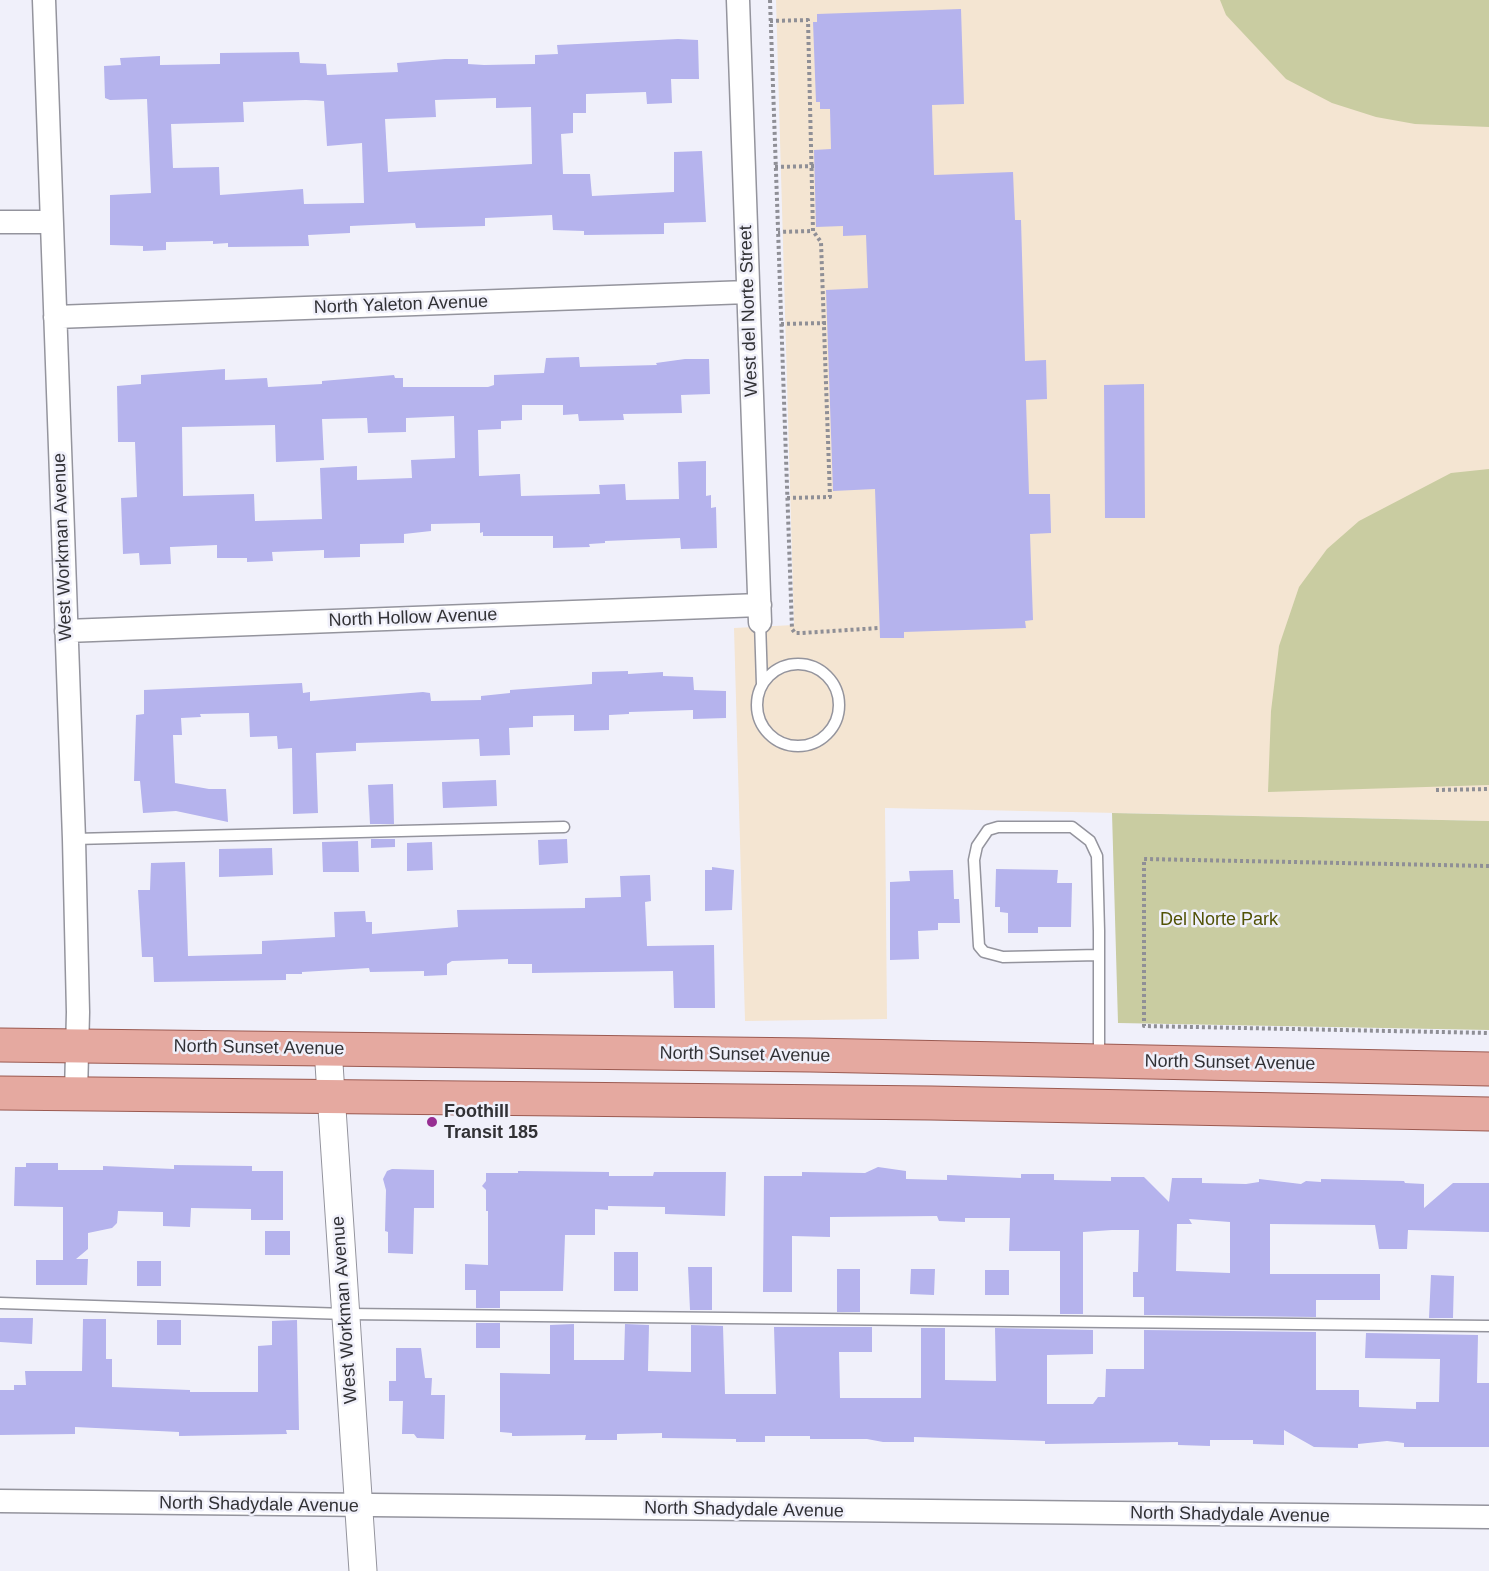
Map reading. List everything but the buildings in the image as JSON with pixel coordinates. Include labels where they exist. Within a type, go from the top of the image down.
[{"type":"main road","name":"North Sunset Avenue","points":[[0,1045],[1489,1069]]},
{"type":"main road","points":[[0,1093],[931,1103],[1489,1114]]},
{"type":"street","name":"West Workman Avenue","points":[[44,0],[50,222],[74,839],[78,1047],[76,1094]]},
{"type":"street","name":"West del Norte Street","points":[[738,0],[760,613]]},
{"type":"street","points":[[0,222],[50,222]]},
{"type":"street","name":"North Yaleton Avenue","points":[[55,317],[748,292]]},
{"type":"street","name":"North Hollow Avenue","points":[[66,631],[760,613]]},
{"type":"street","name":"West Workman Avenue","points":[[327,1049],[363,1571]]},
{"type":"street","name":"North Shadydale Avenue","points":[[0,1501],[1489,1518]]},
{"type":"lane","points":[[760,613],[762,684],[757,703],[758,713],[766,730],[780,742],[798,746],[816,742],[830,730],[839,704],[834,686],[821,671],[803,664],[784,666],[762,684]]},
{"type":"lane","points":[[74,839],[564,827]]},
{"type":"lane","points":[[1099,955],[1003,957],[984,952],[979,946],[974,860],[977,846],[988,830],[998,827],[1072,827],[1090,841],[1097,856],[1099,955],[1099,1061]]},
{"type":"lane","points":[[0,1303],[346,1314],[1489,1326]]},
{"type":"path","points":[[770,0],[792,629],[795,633],[879,628]]},
{"type":"path","points":[[770,21],[808,20],[813,231],[821,242],[825,323],[830,497],[787,498]]},
{"type":"path","points":[[775,166],[813,166]]},
{"type":"path","points":[[778,232],[813,231]]},
{"type":"path","points":[[781,324],[825,323]]},
{"type":"path","points":[[1436,790],[1489,789]]},
{"type":"path","points":[[1489,866],[1144,859],[1144,1026],[1489,1033]]},
{"type":"shaded area","points":[[776,0],[1489,0],[1489,821],[885,808],[887,1019],[745,1021],[734,628],[794,625]]},
{"type":"green space","points":[[1220,0],[1489,0],[1489,127],[1415,124],[1376,117],[1332,103],[1286,79],[1226,15]]},
{"type":"green space","points":[[1489,469],[1489,785],[1268,792],[1271,711],[1279,646],[1299,587],[1327,549],[1359,521],[1451,473]]},
{"type":"green space","name":"Del Norte Park","points":[[1112,813],[1489,821],[1489,1030],[1118,1023]]},
{"type":"place","name":"Foothill Transit 185","points":[[432,1122]]}]
